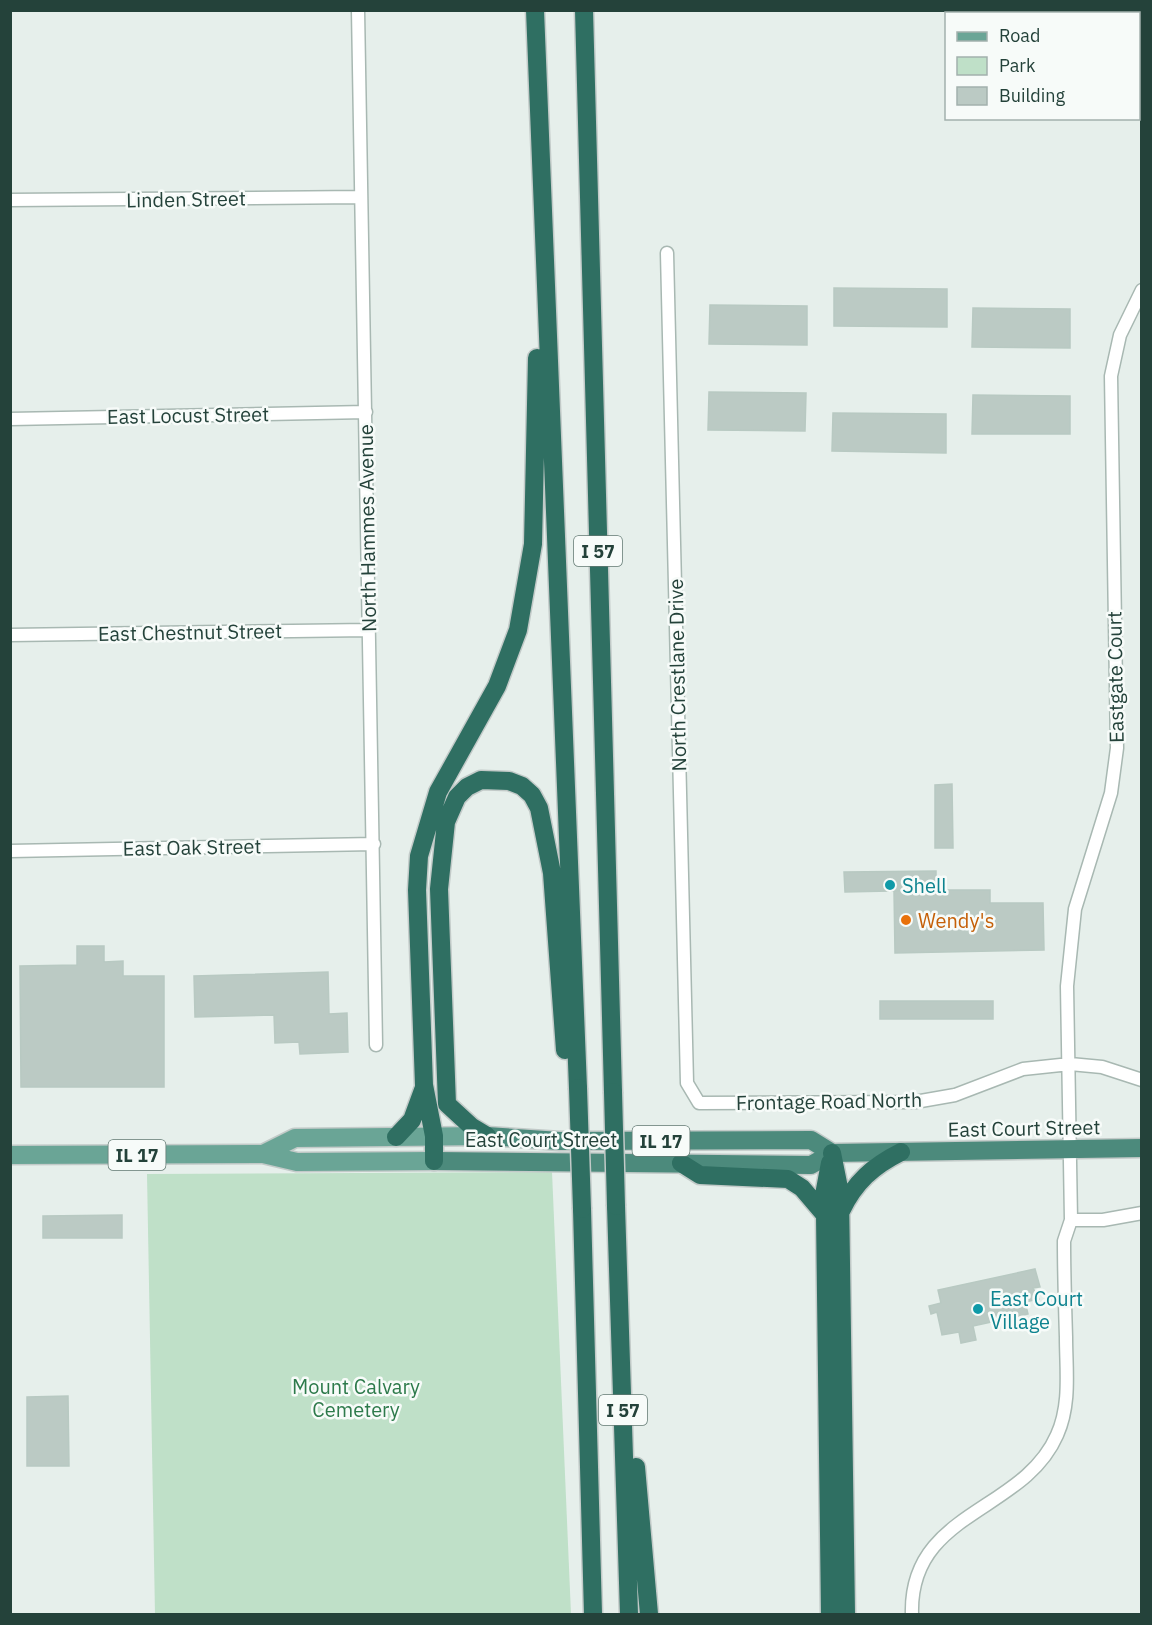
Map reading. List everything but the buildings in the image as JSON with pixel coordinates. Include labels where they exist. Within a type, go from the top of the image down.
[{"type":"highway","name":"I 57","points":[[535,10],[573,1090],[582,1209],[593,1614]]},
{"type":"highway","name":"I 57","points":[[584,10],[629,1614]]},
{"type":"highway","points":[[434,1161],[434,1136],[424,1085],[417,890],[419,856],[438,792],[497,686],[518,630],[533,544],[541,203]]},
{"type":"highway","points":[[434,1136],[447,1104],[440,889],[446,822],[457,797],[467,787],[481,780],[509,781],[522,786],[532,795],[539,808],[552,873],[573,1090]]},
{"type":"highway","points":[[396,1137],[412,1120],[424,1085]]},
{"type":"highway","points":[[447,1104],[472,1127],[487,1136]]},
{"type":"highway","name":"IL 17","points":[[487,1136],[560,1141],[811,1140],[832,1153]]},
{"type":"highway","name":"East Court Street","points":[[434,1161],[811,1165],[832,1153],[1142,1148]]},
{"type":"highway","points":[[846,1614],[833,1214],[863,1176],[879,1163],[901,1152]]},
{"type":"highway","points":[[830,1614],[833,1214],[840,1193],[832,1153]]},
{"type":"highway","points":[[681,1163],[700,1175],[788,1179],[833,1214]]},
{"type":"highway","points":[[620,1279],[649,1614]]},
{"type":"main road","name":"IL 17","points":[[263,1154],[295,1138],[487,1136]]},
{"type":"main road","name":"East Court Street","points":[[10,1155],[263,1154],[297,1162],[434,1161]]},
{"type":"street","name":"North Hammes Avenue","points":[[358,10],[376,1045]]},
{"type":"street","name":"Linden Street","points":[[10,200],[361,197]]},
{"type":"street","name":"North Crestlane Drive","points":[[667,253],[687,1083],[693,1096]]},
{"type":"street","name":"Eastgate Court","points":[[912,1614],[916,1574],[930,1553],[957,1523],[1025,1480],[1045,1458],[1057,1436],[1066,1408],[1064,1241],[1071,1220],[1067,986],[1075,909],[1112,793],[1117,748],[1112,376],[1120,335],[1142,290]]},
{"type":"street","name":"East Locust Street","points":[[10,419],[366,412]]},
{"type":"street","name":"East Chestnut Street","points":[[10,634],[369,630]]},
{"type":"street","name":"East Oak Street","points":[[10,851],[374,844]]},
{"type":"street","name":"Frontage Road North","points":[[693,1096],[699,1103],[915,1102],[955,1095],[1023,1069],[1070,1064],[1102,1067],[1142,1080]]},
{"type":"street","points":[[1071,1220],[1103,1220],[1142,1213]]},
{"type":"green space","name":"Mount Calvary Cemetery","points":[[552,1172],[571,1614],[155,1614],[147,1174]]},
{"type":"place","name":"Shell","points":[[890,885]]},
{"type":"place","name":"Wendy's","points":[[906,920]]},
{"type":"place","name":"East Court Village","points":[[978,1309]]}]
